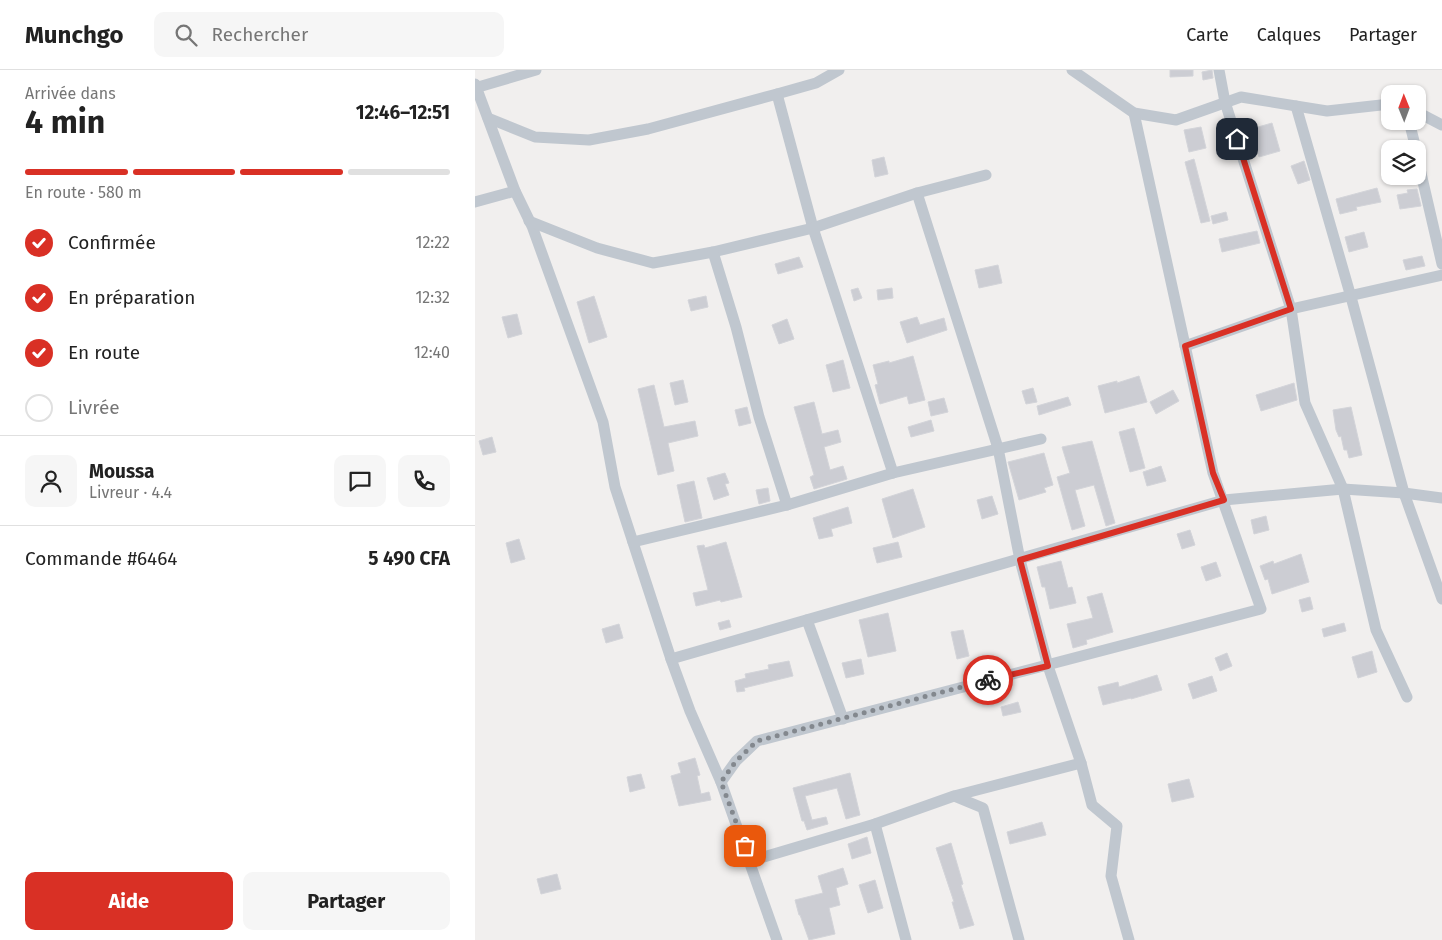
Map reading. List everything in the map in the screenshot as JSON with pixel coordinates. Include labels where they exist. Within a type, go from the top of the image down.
[{"type":"street","points":[[536,70],[475,86],[515,191],[529,220],[603,422],[615,487],[671,659],[690,711],[721,782],[777,940]]},
{"type":"street","points":[[488,118],[535,137],[589,140],[648,129],[777,94],[816,83],[839,70]]},
{"type":"street","points":[[1072,70],[1134,114],[1176,120],[1241,97],[1327,111],[1381,105]]},
{"type":"street","points":[[1219,70],[1225,102],[1291,309],[1305,403],[1343,489],[1376,630],[1407,697]]},
{"type":"street","points":[[777,94],[813,228],[893,473]]},
{"type":"street","points":[[1296,106],[1351,297],[1404,493],[1442,599]]},
{"type":"street","points":[[721,782],[736,761],[757,741],[1261,609],[1213,473],[1134,114]]},
{"type":"street","points":[[1426,117],[1442,125]]},
{"type":"street","points":[[529,220],[597,248],[653,263],[713,252],[813,228],[917,193],[986,175]]},
{"type":"street","points":[[1424,185],[1442,264]]},
{"type":"street","points":[[475,202],[515,191]]},
{"type":"street","points":[[917,193],[998,448],[1020,560],[1048,666],[1081,763],[1092,805],[1117,826],[1111,876],[1129,940]]},
{"type":"street","points":[[713,252],[736,327],[759,417],[787,505]]},
{"type":"street","points":[[1185,346],[1291,309],[1442,275]]},
{"type":"street","points":[[633,542],[787,505],[893,473],[1041,439]]},
{"type":"street","points":[[671,659],[1224,500],[1343,489],[1404,493],[1442,498]]},
{"type":"street","points":[[807,620],[843,720]]},
{"type":"street","points":[[750,861],[875,824],[954,796],[1081,763]]},
{"type":"street","points":[[954,796],[983,808],[1019,940]]},
{"type":"street","points":[[875,824],[906,940]]},
{"type":"building","points":[[1170,70],[1193,70],[1193,76],[1170,77]]},
{"type":"building","points":[[1212,70],[1213,78],[1203,80],[1202,72]]},
{"type":"building","points":[[1272,123],[1280,151],[1259,157],[1251,129]]},
{"type":"building","points":[[1201,127],[1206,148],[1189,152],[1184,130]]},
{"type":"building","points":[[884,157],[888,174],[875,177],[872,160]]},
{"type":"building","points":[[1194,159],[1210,221],[1201,223],[1185,162]]},
{"type":"building","points":[[1304,161],[1310,180],[1298,184],[1291,166]]},
{"type":"building","points":[[1377,188],[1381,202],[1356,207],[1357,210],[1340,214],[1336,199]]},
{"type":"building","points":[[1417,189],[1421,206],[1400,209],[1397,195],[1408,193],[1407,190]]},
{"type":"building","points":[[1226,212],[1228,220],[1213,224],[1211,216]]},
{"type":"building","points":[[1257,231],[1260,243],[1222,252],[1219,239]]},
{"type":"building","points":[[1364,232],[1368,247],[1349,252],[1345,237]]},
{"type":"building","points":[[1422,256],[1425,266],[1406,270],[1403,260]]},
{"type":"building","points":[[799,257],[803,267],[778,274],[775,264]]},
{"type":"building","points":[[998,265],[1002,283],[979,288],[975,270]]},
{"type":"building","points":[[858,288],[862,298],[854,301],[851,290]]},
{"type":"building","points":[[892,288],[893,298],[878,300],[877,290]]},
{"type":"building","points":[[594,296],[607,337],[589,343],[577,302]]},
{"type":"building","points":[[706,296],[708,307],[691,311],[688,300]]},
{"type":"building","points":[[517,314],[522,334],[508,338],[502,317]]},
{"type":"building","points":[[917,317],[920,325],[944,318],[947,330],[907,343],[900,322]]},
{"type":"building","points":[[787,319],[794,339],[779,344],[772,325]]},
{"type":"building","points":[[913,356],[925,400],[909,404],[907,396],[880,404],[875,385],[878,384],[873,365],[889,361],[889,363]]},
{"type":"building","points":[[843,360],[850,388],[833,392],[826,365]]},
{"type":"building","points":[[1139,376],[1147,402],[1105,413],[1098,386],[1117,381],[1117,383]]},
{"type":"building","points":[[683,380],[688,402],[675,405],[670,383]]},
{"type":"building","points":[[1294,383],[1297,400],[1261,411],[1256,395]]},
{"type":"building","points":[[654,385],[664,427],[695,421],[698,436],[668,443],[674,471],[658,475],[638,389]]},
{"type":"building","points":[[1033,388],[1037,402],[1026,404],[1022,391]]},
{"type":"building","points":[[1173,390],[1179,401],[1156,414],[1150,402]]},
{"type":"building","points":[[1068,397],[1071,405],[1039,415],[1037,406]]},
{"type":"building","points":[[944,398],[948,412],[931,416],[928,402]]},
{"type":"building","points":[[814,402],[822,434],[838,430],[841,442],[824,447],[830,470],[843,466],[847,479],[814,489],[810,477],[814,475],[794,407]]},
{"type":"building","points":[[747,407],[751,423],[739,426],[735,410]]},
{"type":"building","points":[[1351,407],[1362,455],[1349,458],[1347,450],[1344,450],[1341,436],[1339,437],[1336,430],[1333,410]]},
{"type":"building","points":[[931,420],[934,431],[911,437],[908,427]]},
{"type":"building","points":[[1134,428],[1145,468],[1130,472],[1119,432]]},
{"type":"building","points":[[492,437],[496,452],[483,455],[479,441]]},
{"type":"building","points":[[1092,441],[1115,523],[1106,526],[1094,485],[1075,490],[1085,526],[1072,530],[1057,477],[1070,473],[1062,447]]},
{"type":"building","points":[[1044,453],[1053,485],[1044,488],[1046,492],[1019,500],[1008,462]]},
{"type":"building","points":[[1161,466],[1166,481],[1147,486],[1143,472]]},
{"type":"building","points":[[725,473],[729,483],[725,484],[729,495],[714,500],[707,478]]},
{"type":"building","points":[[694,481],[702,518],[685,522],[677,485]]},
{"type":"building","points":[[768,488],[770,501],[759,504],[756,490]]},
{"type":"building","points":[[913,489],[925,527],[893,538],[882,499]]},
{"type":"building","points":[[992,496],[998,514],[982,519],[977,500]]},
{"type":"building","points":[[848,507],[852,523],[831,529],[833,536],[819,539],[813,518]]},
{"type":"building","points":[[1266,516],[1269,530],[1254,534],[1251,520]]},
{"type":"building","points":[[1190,530],[1195,545],[1182,549],[1177,534]]},
{"type":"building","points":[[519,539],[525,559],[511,563],[506,543]]},
{"type":"building","points":[[726,542],[742,597],[696,606],[693,593],[708,590],[697,546],[704,545],[705,548]]},
{"type":"building","points":[[898,542],[902,557],[877,563],[873,548]]},
{"type":"building","points":[[1301,554],[1309,582],[1272,594],[1268,579],[1265,580],[1260,566],[1273,561],[1274,564]]},
{"type":"building","points":[[1061,561],[1068,588],[1072,587],[1076,603],[1050,609],[1045,587],[1042,587],[1037,567]]},
{"type":"building","points":[[1216,562],[1221,576],[1206,581],[1201,567]]},
{"type":"building","points":[[1102,593],[1113,632],[1086,640],[1087,644],[1073,648],[1067,624],[1093,618],[1087,597]]},
{"type":"building","points":[[1310,597],[1313,609],[1302,612],[1299,600]]},
{"type":"building","points":[[888,613],[896,651],[868,657],[859,620]]},
{"type":"building","points":[[729,620],[731,627],[720,630],[718,623]]},
{"type":"building","points":[[1344,623],[1346,631],[1324,637],[1322,629]]},
{"type":"building","points":[[619,624],[623,638],[606,643],[602,629]]},
{"type":"building","points":[[963,630],[969,656],[957,659],[951,632]]},
{"type":"building","points":[[1372,651],[1377,672],[1358,678],[1352,657]]},
{"type":"building","points":[[1227,653],[1232,666],[1220,671],[1215,658]]},
{"type":"building","points":[[861,659],[864,674],[846,678],[842,663]]},
{"type":"building","points":[[789,661],[793,676],[744,688],[745,691],[737,692],[735,681],[746,678],[745,674],[769,669],[768,665]]},
{"type":"building","points":[[1157,675],[1162,690],[1103,705],[1098,687],[1118,682],[1119,687]]},
{"type":"building","points":[[1212,676],[1217,691],[1193,699],[1188,684]]},
{"type":"building","points":[[1018,702],[1021,712],[1003,716],[1001,707]]},
{"type":"building","points":[[695,758],[700,775],[697,776],[701,794],[709,792],[711,800],[679,806],[671,776],[681,773],[678,763]]},
{"type":"building","points":[[850,773],[860,815],[846,819],[837,788],[805,796],[812,820],[826,817],[828,824],[807,830],[804,821],[802,821],[793,788]]},
{"type":"building","points":[[641,774],[645,788],[630,792],[627,777]]},
{"type":"building","points":[[1189,779],[1194,797],[1172,802],[1168,784]]},
{"type":"building","points":[[1042,822],[1046,835],[1010,844],[1007,832]]},
{"type":"building","points":[[867,837],[871,853],[852,859],[848,844]]},
{"type":"building","points":[[951,843],[963,884],[961,885],[974,925],[960,929],[952,902],[954,902],[936,848]]},
{"type":"building","points":[[843,868],[848,884],[836,888],[840,905],[829,908],[835,934],[809,940],[795,900],[823,893],[818,876]]},
{"type":"building","points":[[557,874],[561,889],[541,894],[537,879]]},
{"type":"building","points":[[875,880],[883,908],[868,913],[859,885]]},
{"type":"way so far","points":[[745,846],[721,782],[736,761],[757,741],[843,720],[988,680]]},
{"type":"route","points":[[988,680],[1048,666],[1020,560],[1224,500],[1213,473],[1185,346],[1291,309],[1237,139]]}]
